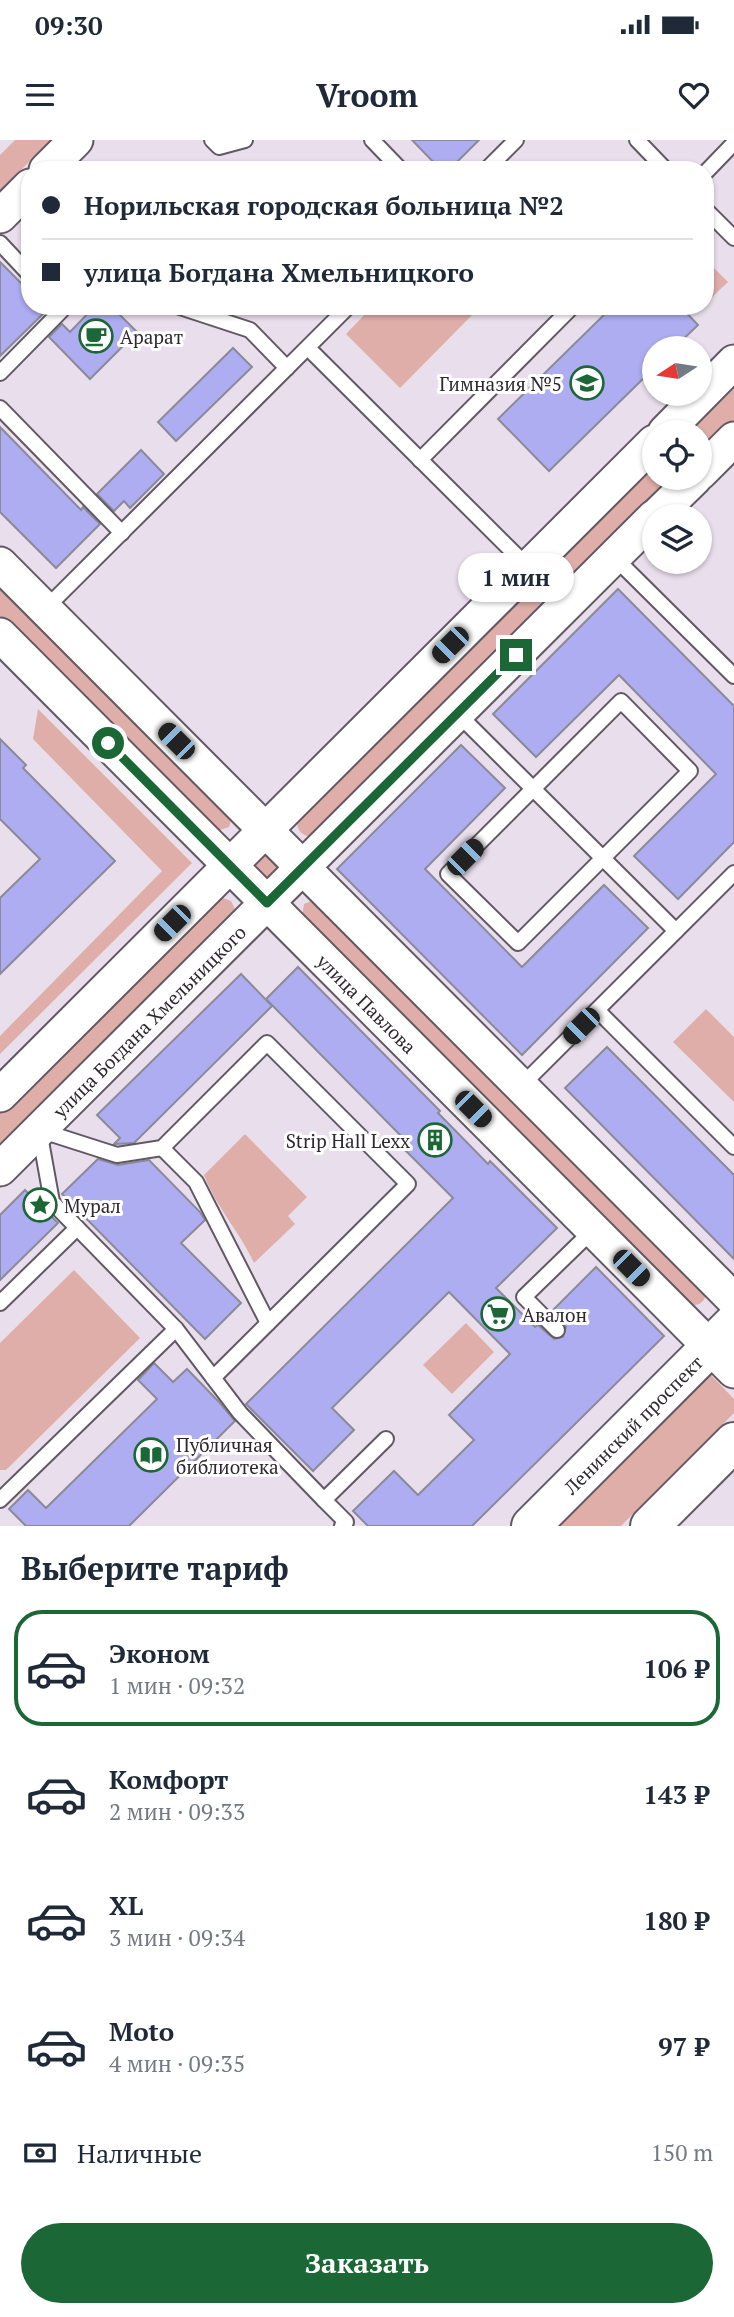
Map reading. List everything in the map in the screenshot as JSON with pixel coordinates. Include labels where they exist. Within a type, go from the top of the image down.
[{"type":"main road","name":"Ленинский проспект","points":[[531,1526],[726,1347]]},
{"type":"main road","points":[[650,1526],[734,1442]]},
{"type":"street","points":[[55,161],[76,140]]},
{"type":"street","points":[[0,216],[21,195]]},
{"type":"street","points":[[677,420],[734,362]]},
{"type":"street","points":[[712,461],[734,439]]},
{"type":"street","points":[[0,1096],[642,454]]},
{"type":"street","name":"улица Богдана Хмельницкого","points":[[668,504],[683,490]]},
{"type":"street","name":"улица Богдана Хмельницкого","points":[[0,1170],[642,530]]},
{"type":"street","points":[[0,564],[734,1300]]},
{"type":"street","name":"улица Павлова","points":[[0,635],[593,1230],[726,1347]]},
{"type":"lane","points":[[212,140],[219,147],[245,140]]},
{"type":"lane","points":[[372,140],[392,161]]},
{"type":"lane","points":[[495,161],[516,140]]},
{"type":"lane","points":[[637,140],[657,161]]},
{"type":"lane","points":[[714,164],[734,143]]},
{"type":"lane","points":[[714,218],[734,238]]},
{"type":"lane","points":[[0,243],[21,265]]},
{"type":"lane","points":[[0,373],[54,315]]},
{"type":"lane","points":[[204,315],[250,330],[287,368]]},
{"type":"lane","points":[[45,609],[340,315]]},
{"type":"lane","points":[[420,460],[564,315]]},
{"type":"lane","points":[[307,348],[528,567]]},
{"type":"lane","points":[[0,408],[122,533]]},
{"type":"lane","points":[[614,557],[734,676]]},
{"type":"lane","points":[[621,701],[690,771],[517,943],[448,874],[533,789],[621,701]]},
{"type":"lane","points":[[457,713],[676,931]]},
{"type":"lane","points":[[521,1086],[734,873]]},
{"type":"lane","points":[[597,1010],[734,1147]]},
{"type":"lane","points":[[214,1378],[408,1184],[267,1043],[162,1148],[117,1155],[39,1130],[52,1202],[176,1329],[240,1413],[346,1525]]},
{"type":"lane","points":[[162,1148],[197,1182],[268,1323]]},
{"type":"lane","points":[[0,1303],[77,1228]]},
{"type":"lane","points":[[557,1330],[524,1297],[593,1230]]},
{"type":"lane","points":[[0,1500],[176,1329]]},
{"type":"lane","points":[[324,1500],[386,1439]]},
{"type":"shaded area","points":[[15,140],[51,140],[30,161],[21,161],[21,170],[0,191],[0,155]]},
{"type":"shaded area","points":[[714,268],[728,282],[714,295]]},
{"type":"shaded area","points":[[364,315],[472,315],[400,388],[346,334]]},
{"type":"shaded area","points":[[734,380],[734,420],[712,441],[712,420],[699,420]]},
{"type":"shaded area","points":[[642,476],[642,490],[663,490],[649,504],[642,504],[642,511],[311,837],[301,833],[297,818]]},
{"type":"shaded area","points":[[0,581],[232,818],[229,827],[217,831],[211,827],[0,616]]},
{"type":"shaded area","points":[[38,709],[192,863],[0,1054],[0,1036],[162,871],[33,739]]},
{"type":"shaded area","points":[[265,852],[281,866],[274,879],[265,879],[255,871],[254,860]]},
{"type":"shaded area","points":[[221,897],[231,901],[236,911],[0,1153],[0,1113],[212,901]]},
{"type":"shaded area","points":[[313,900],[706,1293],[703,1301],[690,1305],[302,916],[304,904]]},
{"type":"shaded area","points":[[706,1009],[734,1037],[734,1102],[673,1042]]},
{"type":"shaded area","points":[[245,1134],[307,1197],[288,1216],[295,1224],[254,1263],[204,1175]]},
{"type":"shaded area","points":[[74,1270],[140,1338],[6,1470],[0,1470],[0,1343]]},
{"type":"shaded area","points":[[466,1323],[494,1352],[452,1394],[423,1365]]},
{"type":"shaded area","points":[[710,1374],[734,1399],[734,1413],[621,1526],[558,1526]]},
{"type":"building","points":[[412,140],[479,140],[458,161],[432,161]]},
{"type":"building","points":[[0,262],[21,283],[21,315],[42,315],[0,356]]},
{"type":"building","points":[[86,315],[120,315],[137,332],[90,379],[49,337],[62,324],[70,332]]},
{"type":"building","name":"Гимназия №5","points":[[604,315],[689,315],[698,325],[687,336],[642,336],[642,380],[549,471],[498,419]]},
{"type":"building","points":[[233,348],[252,367],[176,441],[158,422]]},
{"type":"building","points":[[0,427],[81,510],[83,507],[100,524],[56,568],[0,512]]},
{"type":"building","points":[[141,450],[164,474],[130,508],[124,501],[114,511],[97,494]]},
{"type":"building","points":[[618,589],[734,706],[734,842],[678,899],[634,856],[716,774],[619,675],[536,757],[493,714]]},
{"type":"building","points":[[0,739],[26,765],[23,768],[115,861],[0,974],[0,898],[40,859],[0,819]]},
{"type":"building","points":[[461,745],[505,788],[425,869],[522,967],[604,885],[648,928],[522,1055],[337,869]]},
{"type":"building","points":[[298,967],[440,1111],[438,1113],[488,1164],[490,1161],[557,1228],[496,1288],[535,1327],[538,1325],[554,1339],[563,1337],[566,1327],[552,1311],[596,1267],[664,1336],[472,1526],[368,1526],[353,1511],[394,1471],[418,1495],[474,1440],[449,1415],[510,1354],[449,1292],[332,1408],[354,1430],[313,1471],[246,1404],[453,1198],[403,1148],[408,1143],[266,999]]},
{"type":"building","points":[[241,974],[272,1006],[134,1143],[114,1144],[120,1138],[97,1115]]},
{"type":"building","points":[[607,1047],[734,1175],[734,1259],[565,1088]]},
{"type":"building","points":[[98,1159],[118,1165],[149,1160],[205,1220],[181,1243],[241,1303],[205,1339],[62,1194]]},
{"type":"building","points":[[25,1190],[58,1223],[0,1280],[0,1215]]},
{"type":"building","name":"Публичная библиотека","points":[[154,1363],[173,1382],[187,1369],[235,1421],[129,1526],[26,1526],[9,1509],[28,1490],[46,1508],[157,1399],[138,1380]]},
{"type":"place","name":"Арарат","points":[[96,336]]},
{"type":"place","name":"Гимназия №5","points":[[587,383]]},
{"type":"place","name":"Strip Hall Lexx","points":[[435,1140]]},
{"type":"place","name":"Мурал","points":[[40,1205]]},
{"type":"place","name":"Авалон","points":[[498,1314]]},
{"type":"place","name":"Публичная библиотека","points":[[151,1455]]},
{"type":"route","points":[[108,743],[267,903],[516,655]]}]
